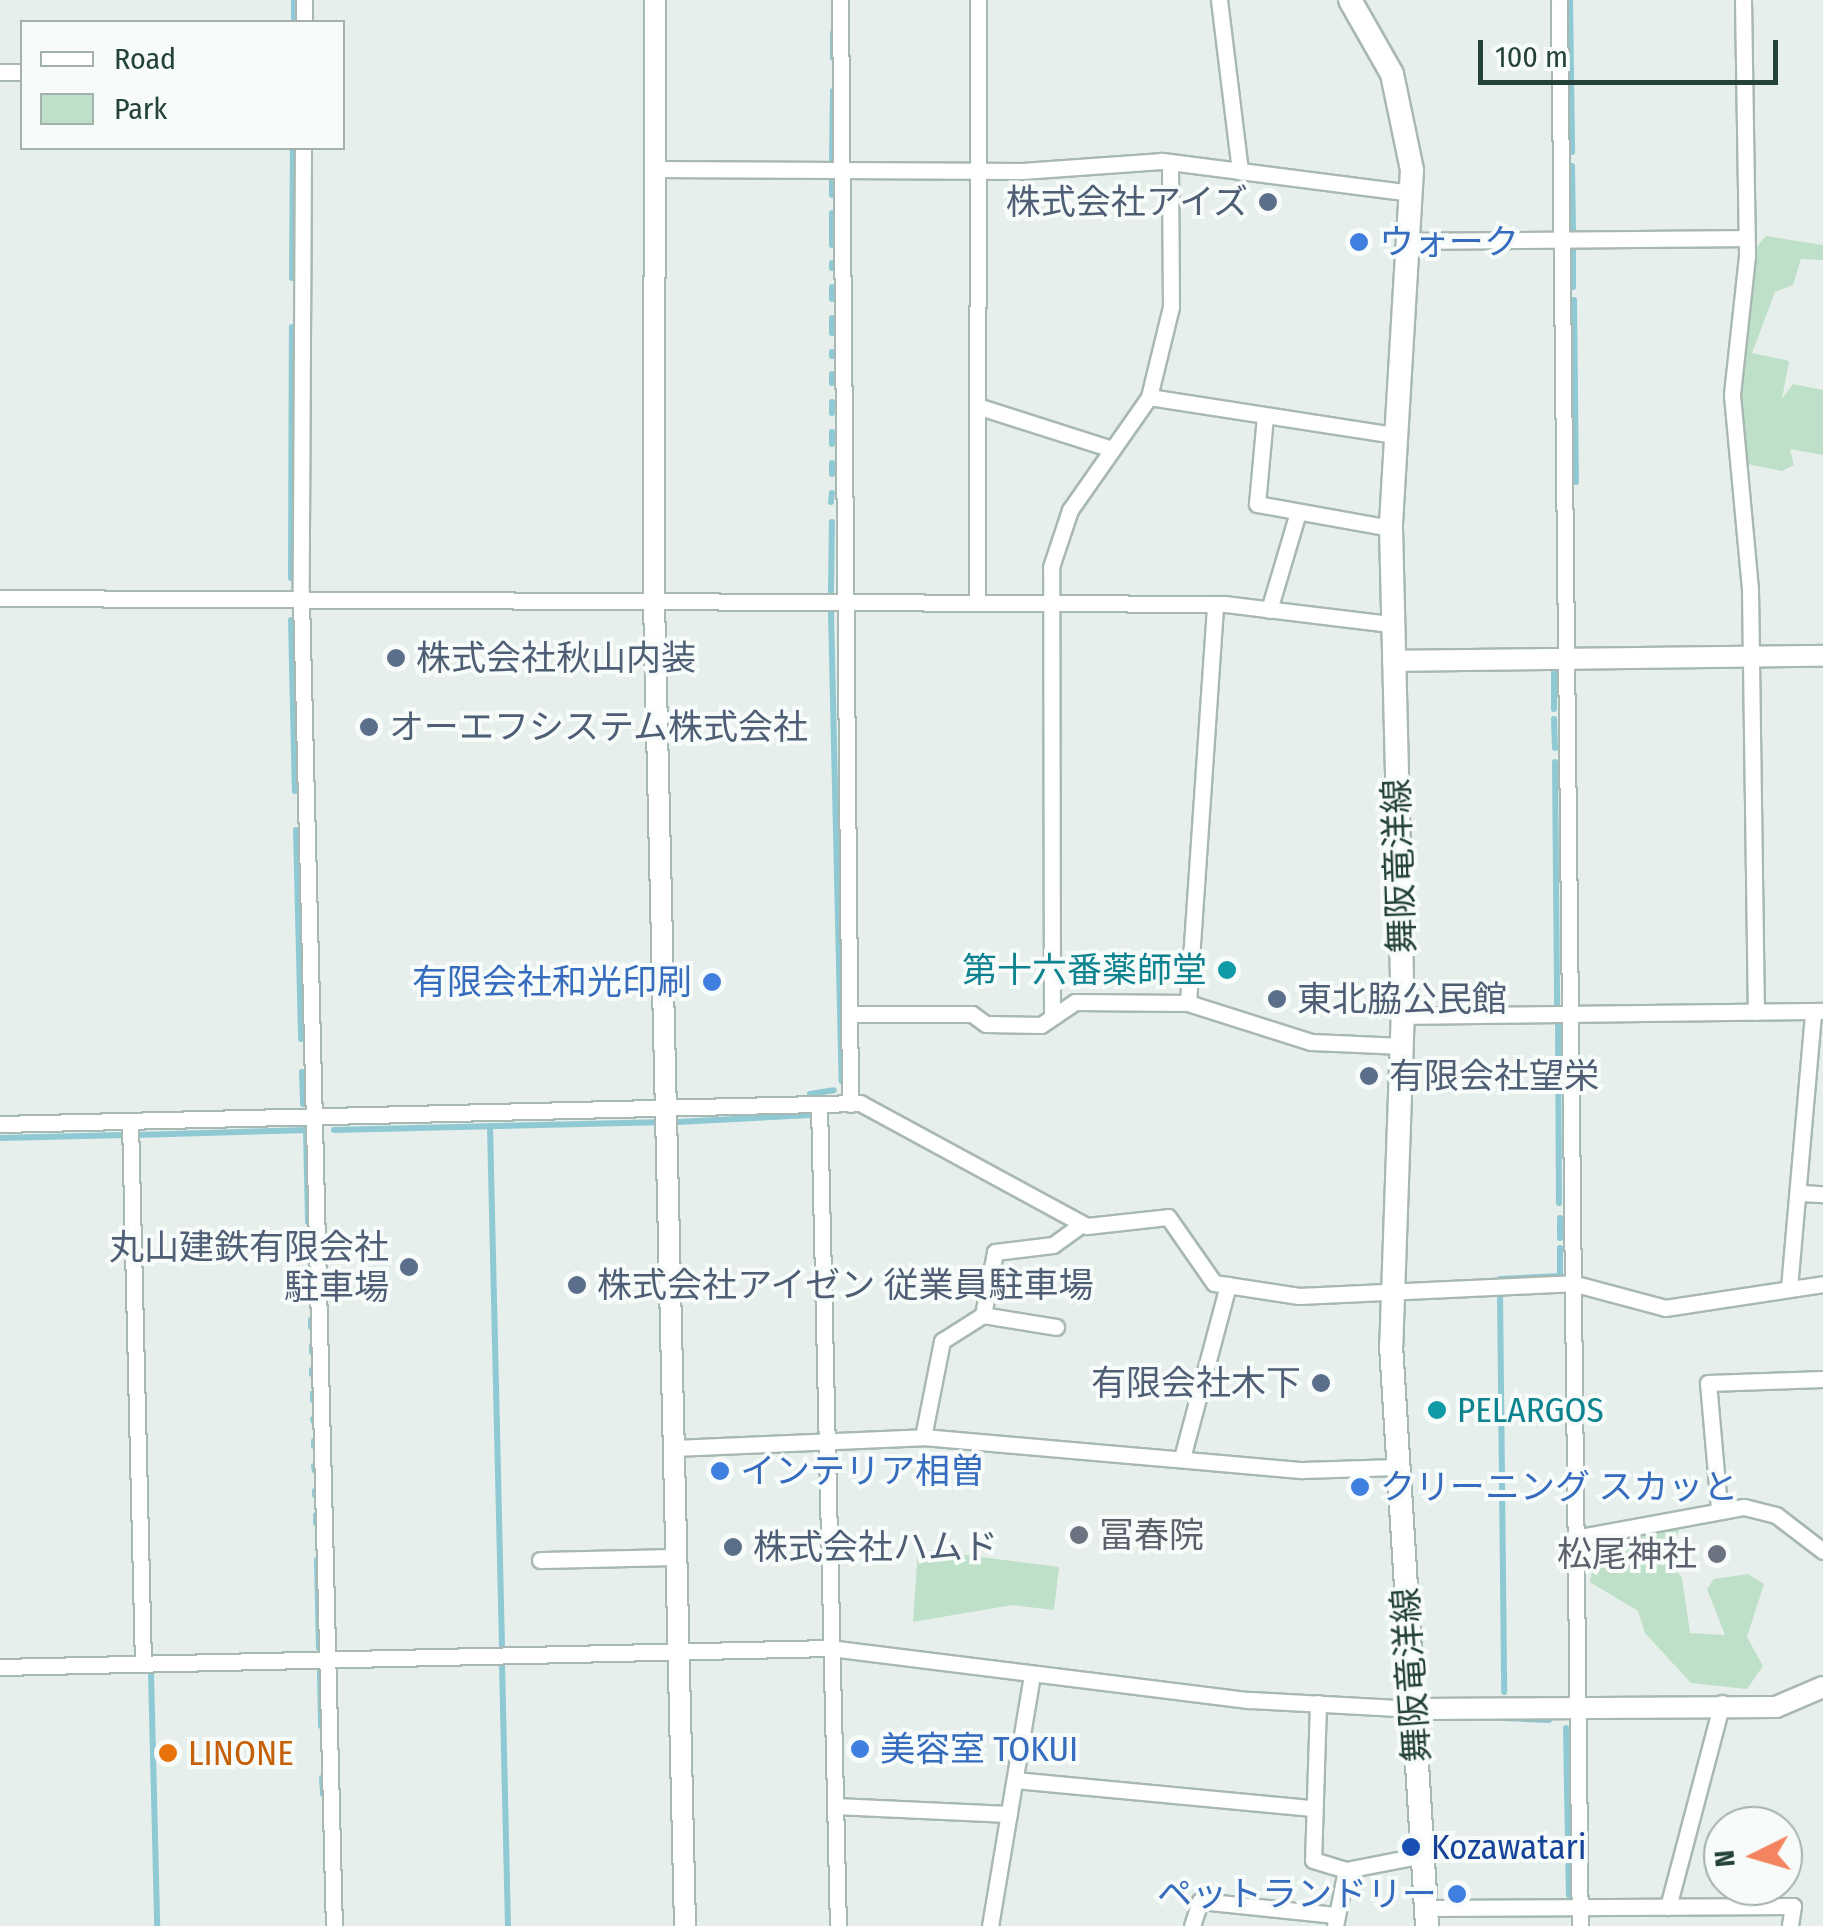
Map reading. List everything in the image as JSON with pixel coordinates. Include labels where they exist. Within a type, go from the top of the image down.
[{"type":"main road","name":"舞阪竜洋線","points":[[1350,0],[1402,105],[1412,192],[1391,528],[1402,1016],[1392,1287],[1396,1467],[1426,1917]]},
{"type":"street","points":[[655,0],[654,601],[685,1926]]},
{"type":"street","points":[[840,0],[839,602],[850,1104]]},
{"type":"street","points":[[977,603],[978,0]]},
{"type":"street","points":[[1219,0],[1240,172]]},
{"type":"street","points":[[1558,0],[1580,1926]]},
{"type":"street","points":[[1744,0],[1746,238],[1732,395],[1751,656],[1756,1012]]},
{"type":"street","points":[[304,150],[301,600],[334,1926]]},
{"type":"street","points":[[655,170],[978,170],[1170,162],[1412,192]]},
{"type":"street","points":[[1052,1015],[1048,603],[1063,525],[1149,397],[1171,308],[1170,162]]},
{"type":"street","points":[[1410,240],[1746,238]]},
{"type":"street","points":[[1149,397],[1395,435]]},
{"type":"street","points":[[977,406],[1112,449]]},
{"type":"street","points":[[1264,416],[1257,504],[1391,528]]},
{"type":"street","points":[[1269,610],[1298,512]]},
{"type":"street","points":[[0,598],[1215,604],[1391,624]]},
{"type":"street","points":[[1188,1003],[1215,604]]},
{"type":"street","points":[[1392,661],[1823,656]]},
{"type":"street","points":[[848,1014],[972,1014],[986,1024],[1041,1026],[1075,1002],[1188,1003],[1311,1042],[1402,1046]]},
{"type":"street","points":[[1402,1016],[1818,1011],[1788,1288]]},
{"type":"street","points":[[819,1104],[838,1926]]},
{"type":"street","points":[[0,1124],[850,1104],[1002,1173],[1082,1224]]},
{"type":"street","points":[[130,1121],[143,1664]]},
{"type":"street","points":[[1801,1194],[1823,1194]]},
{"type":"street","points":[[983,1315],[995,1252],[1054,1245],[1082,1224],[1168,1217],[1207,1281],[1300,1296],[1392,1287],[1572,1283],[1665,1308],[1823,1284]]},
{"type":"street","points":[[1182,1458],[1228,1285]]},
{"type":"street","points":[[922,1437],[942,1342],[983,1315],[1056,1327]]},
{"type":"street","points":[[1719,1508],[1708,1384],[1823,1379]]},
{"type":"street","points":[[674,1448],[922,1437],[1182,1458],[1396,1467]]},
{"type":"street","points":[[1575,1538],[1719,1508],[1769,1512],[1823,1551]]},
{"type":"street","points":[[540,1560],[676,1557]]},
{"type":"street","points":[[0,1667],[830,1648],[1032,1674],[1413,1709],[1722,1703],[1792,1706],[1822,1690]]},
{"type":"street","points":[[990,1926],[1032,1674]]},
{"type":"street","points":[[1318,1703],[1310,1808],[1314,1860],[1346,1870],[1423,1856]]},
{"type":"street","points":[[1668,1907],[1722,1703]]},
{"type":"street","points":[[1015,1780],[1310,1808]]},
{"type":"street","points":[[835,1806],[1009,1814]]},
{"type":"street","points":[[1192,1926],[1200,1902],[1335,1920],[1346,1870]]},
{"type":"street","points":[[1426,1917],[1580,1908],[1793,1906],[1790,1926]]},
{"type":"green space","points":[[1766,236],[1823,245],[1823,260],[1801,259],[1793,285],[1775,292],[1752,353],[1789,361],[1782,399],[1793,384],[1823,390],[1823,455],[1790,449],[1794,465],[1782,471],[1747,464],[1739,395],[1755,249]]},
{"type":"green space","points":[[1683,1523],[1665,1556],[1682,1578],[1690,1633],[1725,1635],[1707,1589],[1714,1579],[1748,1574],[1764,1584],[1747,1637],[1763,1666],[1747,1689],[1691,1683],[1645,1633],[1638,1611],[1590,1582],[1596,1544]]},
{"type":"green space","points":[[918,1549],[1059,1567],[1054,1610],[1012,1605],[913,1622]]},
{"type":"waterway","points":[[294,0],[294,20]]},
{"type":"waterway","points":[[1570,0],[1572,152]]},
{"type":"waterway","points":[[833,33],[833,58]]},
{"type":"waterway","points":[[832,162],[833,91]]},
{"type":"waterway","points":[[292,278],[293,150]]},
{"type":"waterway","points":[[1572,166],[1573,232]]},
{"type":"waterway","points":[[832,178],[832,195]]},
{"type":"waterway","points":[[832,213],[832,245]]},
{"type":"waterway","points":[[1573,247],[1573,287]]},
{"type":"waterway","points":[[832,263],[832,268]]},
{"type":"waterway","points":[[832,287],[832,299]]},
{"type":"waterway","points":[[1574,300],[1576,482]]},
{"type":"waterway","points":[[832,318],[832,333]]},
{"type":"waterway","points":[[291,578],[292,327]]},
{"type":"waterway","points":[[832,374],[832,383]]},
{"type":"waterway","points":[[832,402],[832,413]]},
{"type":"waterway","points":[[832,432],[832,444]]},
{"type":"waterway","points":[[832,463],[832,474]]},
{"type":"waterway","points":[[831,502],[832,493]]},
{"type":"waterway","points":[[831,591],[832,522]]},
{"type":"waterway","points":[[831,612],[842,1081]]},
{"type":"waterway","points":[[291,620],[295,791]]},
{"type":"waterway","points":[[1554,669],[1554,709]]},
{"type":"waterway","points":[[1554,719],[1555,748]]},
{"type":"waterway","points":[[1555,762],[1557,1010]]},
{"type":"waterway","points":[[296,830],[301,1039]]},
{"type":"waterway","points":[[1558,1019],[1559,1203]]},
{"type":"waterway","points":[[302,1072],[303,1104]]},
{"type":"waterway","points":[[810,1094],[834,1090]]},
{"type":"waterway","points":[[677,1122],[810,1115]]},
{"type":"waterway","points":[[334,1130],[656,1122]]},
{"type":"waterway","points":[[490,1126],[502,1648]]},
{"type":"waterway","points":[[136,1135],[308,1130]]},
{"type":"waterway","points":[[306,1131],[308,1222]]},
{"type":"waterway","points":[[0,1138],[124,1135]]},
{"type":"waterway","points":[[1560,1218],[1560,1238]]},
{"type":"waterway","points":[[309,1243],[309,1248]]},
{"type":"waterway","points":[[1500,1279],[1560,1276],[1560,1248]]},
{"type":"waterway","points":[[310,1267],[310,1278]]},
{"type":"waterway","points":[[1500,1290],[1504,1692]]},
{"type":"waterway","points":[[310,1296],[310,1302]]},
{"type":"waterway","points":[[311,1320],[311,1327]]},
{"type":"waterway","points":[[312,1346],[312,1352]]},
{"type":"waterway","points":[[313,1393],[313,1400]]},
{"type":"waterway","points":[[314,1441],[314,1446]]},
{"type":"waterway","points":[[314,1466],[315,1471]]},
{"type":"waterway","points":[[316,1515],[316,1523]]},
{"type":"waterway","points":[[317,1560],[319,1648]]},
{"type":"waterway","points":[[502,1663],[508,1926]]},
{"type":"waterway","points":[[151,1672],[157,1926]]},
{"type":"waterway","points":[[320,1672],[321,1726]]},
{"type":"waterway","points":[[1504,1718],[1549,1720]]},
{"type":"waterway","points":[[1566,1728],[1569,1895]]},
{"type":"waterway","points":[[322,1778],[323,1794]]},
{"type":"place","name":"株式会社アイズ","points":[[1268,202]]},
{"type":"place","name":"ウォーク","points":[[1359,242]]},
{"type":"place","name":"株式会社秋山内装","points":[[396,658]]},
{"type":"place","name":"オーエフシステム株式会社","points":[[369,727]]},
{"type":"place","name":"第十六番薬師堂","points":[[1227,970]]},
{"type":"place","name":"有限会社和光印刷","points":[[712,982]]},
{"type":"place","name":"東北脇公民館","points":[[1277,999]]},
{"type":"place","name":"有限会社望栄","points":[[1369,1076]]},
{"type":"place","name":"丸山建鉄有限会社 駐車場","points":[[409,1267]]},
{"type":"place","name":"株式会社アイゼン 従業員駐車場","points":[[577,1285]]},
{"type":"place","name":"有限会社木下","points":[[1321,1383]]},
{"type":"place","name":"PELARGOS","points":[[1437,1410]]},
{"type":"place","name":"インテリア相曽","points":[[720,1471]]},
{"type":"place","name":"クリーニング スカッと","points":[[1360,1487]]},
{"type":"place","name":"冨春院","points":[[1079,1535]]},
{"type":"place","name":"株式会社ハムド","points":[[733,1547]]},
{"type":"place","name":"松尾神社","points":[[1717,1554]]},
{"type":"place","name":"美容室 TOKUI","points":[[860,1749]]},
{"type":"place","name":"LINONE","points":[[168,1753]]},
{"type":"place","name":"Kozawatari","points":[[1411,1847]]},
{"type":"place","name":"ペットランドリー","points":[[1457,1894]]}]
